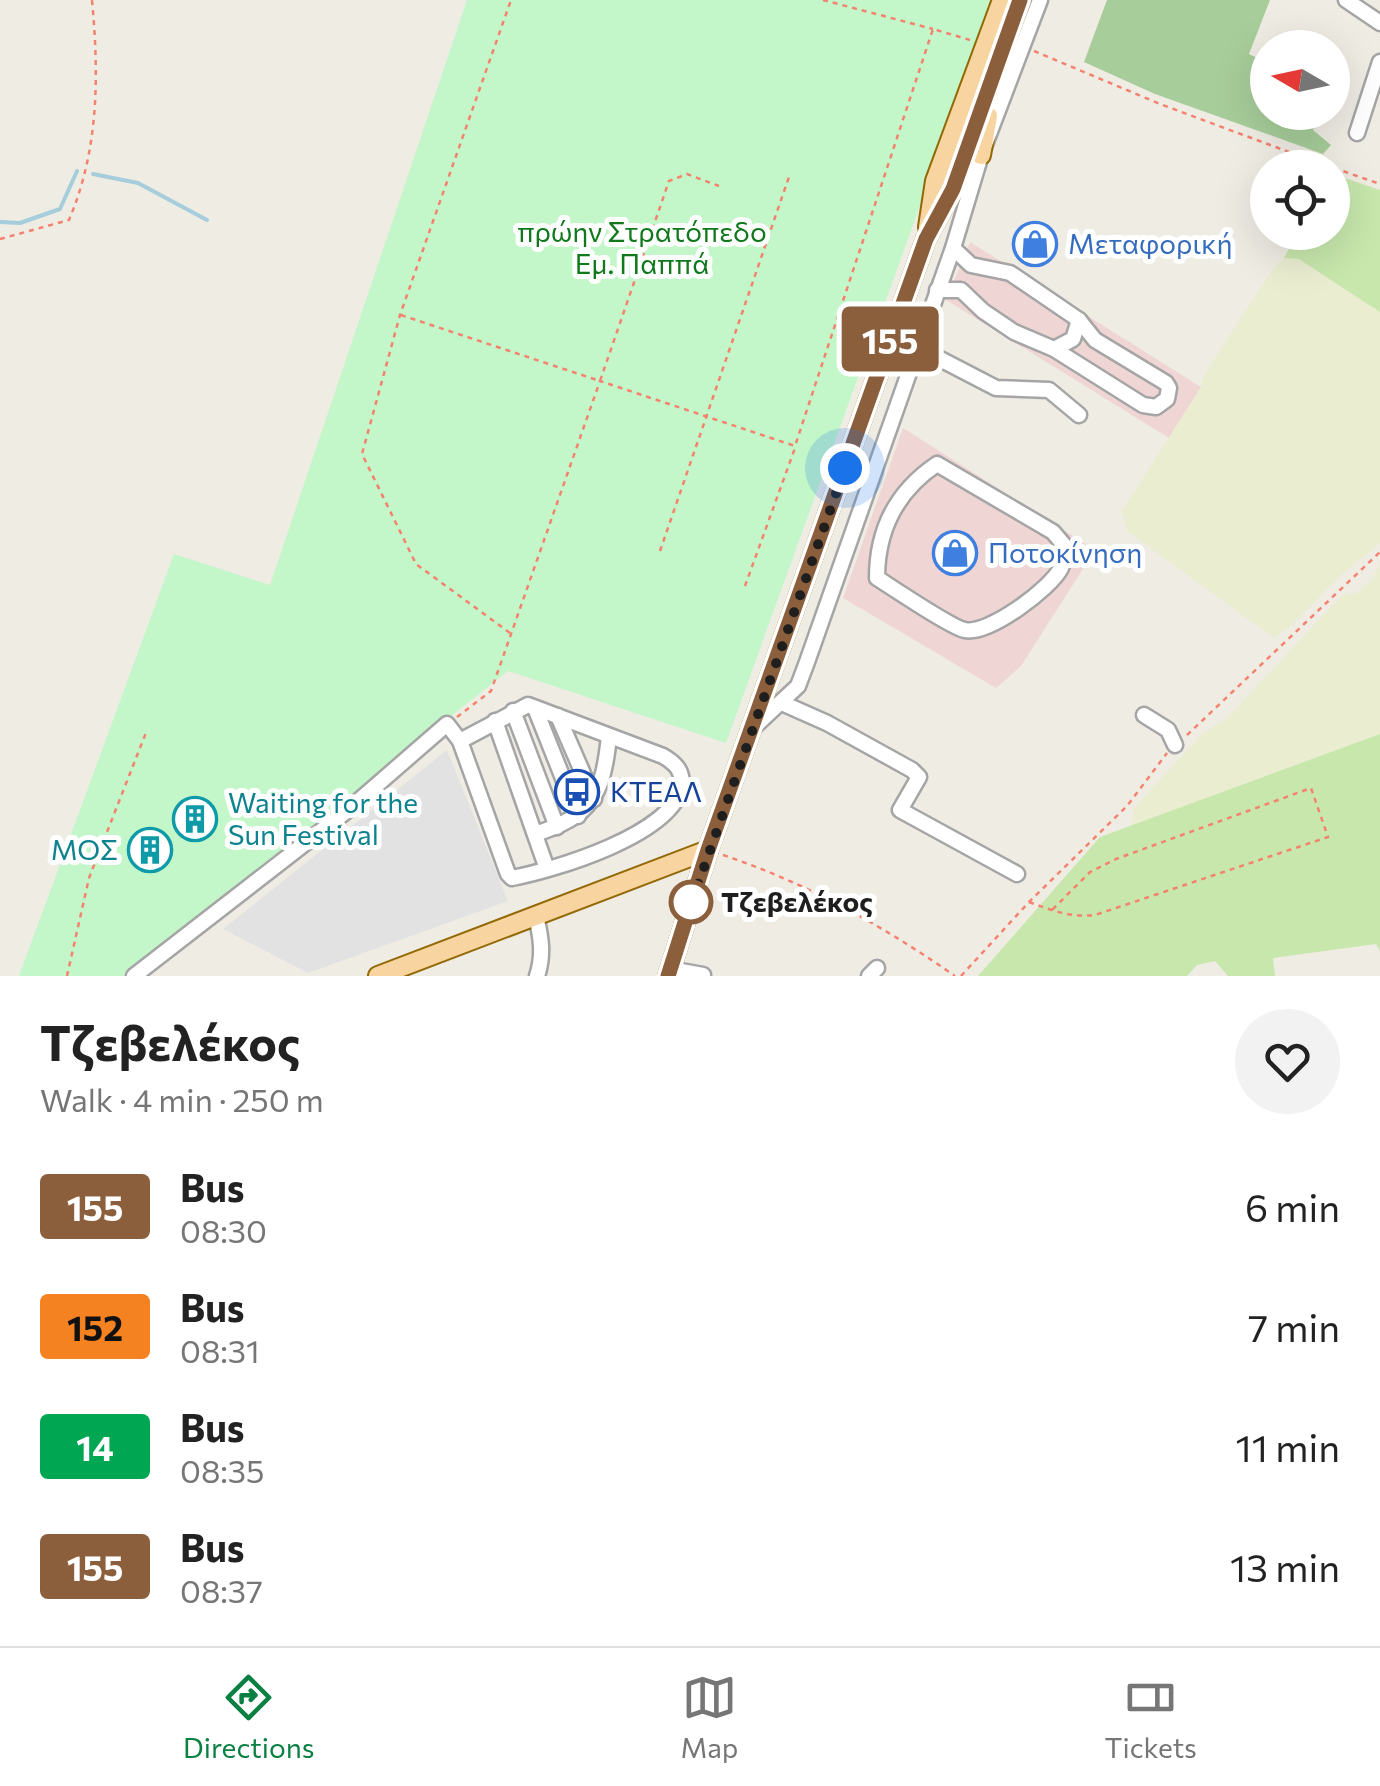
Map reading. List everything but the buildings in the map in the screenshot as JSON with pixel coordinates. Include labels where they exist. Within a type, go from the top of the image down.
[{"type":"main road","points":[[926,239],[935,181],[1002,0]]},
{"type":"main road","points":[[669,973],[708,850],[926,239],[953,189],[1020,0]]},
{"type":"main road","points":[[982,156],[998,62]]},
{"type":"main road","points":[[378,976],[708,850]]},
{"type":"street","points":[[751,730],[798,686],[1040,0]]},
{"type":"street","points":[[1346,0],[1380,23]]},
{"type":"street","points":[[1357,133],[1380,62]]},
{"type":"street","points":[[937,290],[962,290],[982,311],[1014,332],[1054,349],[1143,405],[1156,408],[1166,402],[1166,383],[1095,340],[1079,320],[1010,273],[971,265],[953,248]]},
{"type":"street","points":[[962,290],[971,265]]},
{"type":"street","points":[[1054,349],[1072,339],[1079,320]]},
{"type":"street","points":[[917,347],[996,388],[1049,390],[1079,415]]},
{"type":"street","points":[[937,464],[1053,532],[1064,545],[1062,564],[1055,577],[1006,617],[986,627],[965,630],[877,578],[887,520],[913,483],[937,464]]},
{"type":"street","points":[[859,510],[887,520]]},
{"type":"street","points":[[782,703],[912,770],[919,777],[900,810],[1018,874]]},
{"type":"street","points":[[134,976],[348,810],[447,724],[460,741],[510,877],[547,869],[622,842],[672,806],[681,790],[681,775],[675,762],[524,704],[460,741]]},
{"type":"street","points":[[535,708],[578,816]]},
{"type":"street","points":[[513,710],[557,827]]},
{"type":"street","points":[[1144,715],[1168,730],[1176,745]]},
{"type":"street","points":[[558,716],[594,799]]},
{"type":"street","points":[[495,721],[547,869]]},
{"type":"street","points":[[535,834],[578,816],[594,799],[603,781],[610,736]]},
{"type":"street","points":[[536,916],[541,940],[537,976]]},
{"type":"street","points":[[669,973],[703,971]]},
{"type":"path","points":[[0,239],[69,220],[77,201],[94,133],[98,62],[92,0]]},
{"type":"path","points":[[511,0],[400,315],[362,454],[416,564],[511,634]]},
{"type":"path","points":[[823,0],[986,45]]},
{"type":"path","points":[[745,586],[796,446],[933,29]]},
{"type":"path","points":[[1023,47],[1284,150]]},
{"type":"path","points":[[447,724],[491,691],[669,182],[688,174],[719,186]]},
{"type":"path","points":[[660,551],[790,174]]},
{"type":"path","points":[[1350,174],[1380,184]]},
{"type":"path","points":[[400,315],[796,446]]},
{"type":"path","points":[[961,976],[1029,902],[1127,806],[1176,745],[1380,552]]},
{"type":"path","points":[[67,976],[89,878],[146,730]]},
{"type":"path","points":[[1029,902],[1052,910],[1079,917],[1095,915],[1328,837],[1311,788],[1116,858],[1090,872],[1052,910]]},
{"type":"path","points":[[708,850],[767,870],[844,907],[955,976]]},
{"type":"shaded area","points":[[970,242],[1201,387],[1169,438],[946,300]]},
{"type":"shaded area","points":[[903,428],[1095,550],[1021,666],[996,688],[843,598]]},
{"type":"shaded area","points":[[447,750],[508,901],[308,973],[223,929]]},
{"type":"green space","name":"πρώην Στρατόπεδο Εμ. Παππά","points":[[467,0],[1000,0],[930,178],[726,743],[508,671],[123,976],[19,976],[174,554],[270,585]]},
{"type":"green space","points":[[1107,0],[1270,0],[1258,30],[1250,30],[1250,128],[1155,94],[1084,62]]},
{"type":"green space","points":[[1256,130],[1313,130],[1331,145],[1327,150],[1312,150]]},
{"type":"green space","points":[[1350,180],[1380,190],[1380,312],[1299,259],[1284,258],[1288,250],[1350,250]]},
{"type":"green space","points":[[1284,258],[1299,258],[1380,312],[1380,543],[1274,638],[1127,531],[1122,511],[1201,387],[1204,375],[1272,270]]},
{"type":"green space","points":[[1380,562],[1380,734],[1131,826],[1135,807],[1203,733],[1225,720],[1342,595],[1357,593],[1373,579]]},
{"type":"green space","points":[[1380,734],[1380,951],[1376,944],[1273,958],[1275,976],[1228,976],[1215,961],[1197,965],[1187,976],[978,976],[1100,837]]},
{"type":"waterway","points":[[0,222],[20,223],[60,209],[77,171]]},
{"type":"waterway","points":[[93,174],[138,183],[207,220]]},
{"type":"bus line","name":"155","points":[[668,976],[708,850],[926,239],[953,189],[1020,0]]},
{"type":"place","name":"Μεταφορική","points":[[1035,244]]},
{"type":"place","name":"Ποτοκίνηση","points":[[955,553]]},
{"type":"place","name":"ΚΤΕΑΛ","points":[[577,792]]},
{"type":"place","name":"Waiting for the Sun Festival","points":[[195,819]]},
{"type":"place","name":"ΜΟΣ","points":[[150,850]]},
{"type":"place","name":"Τζεβελέκος","points":[[691,902]]},
{"type":"route","points":[[691,902],[689,910],[845,468]]}]
